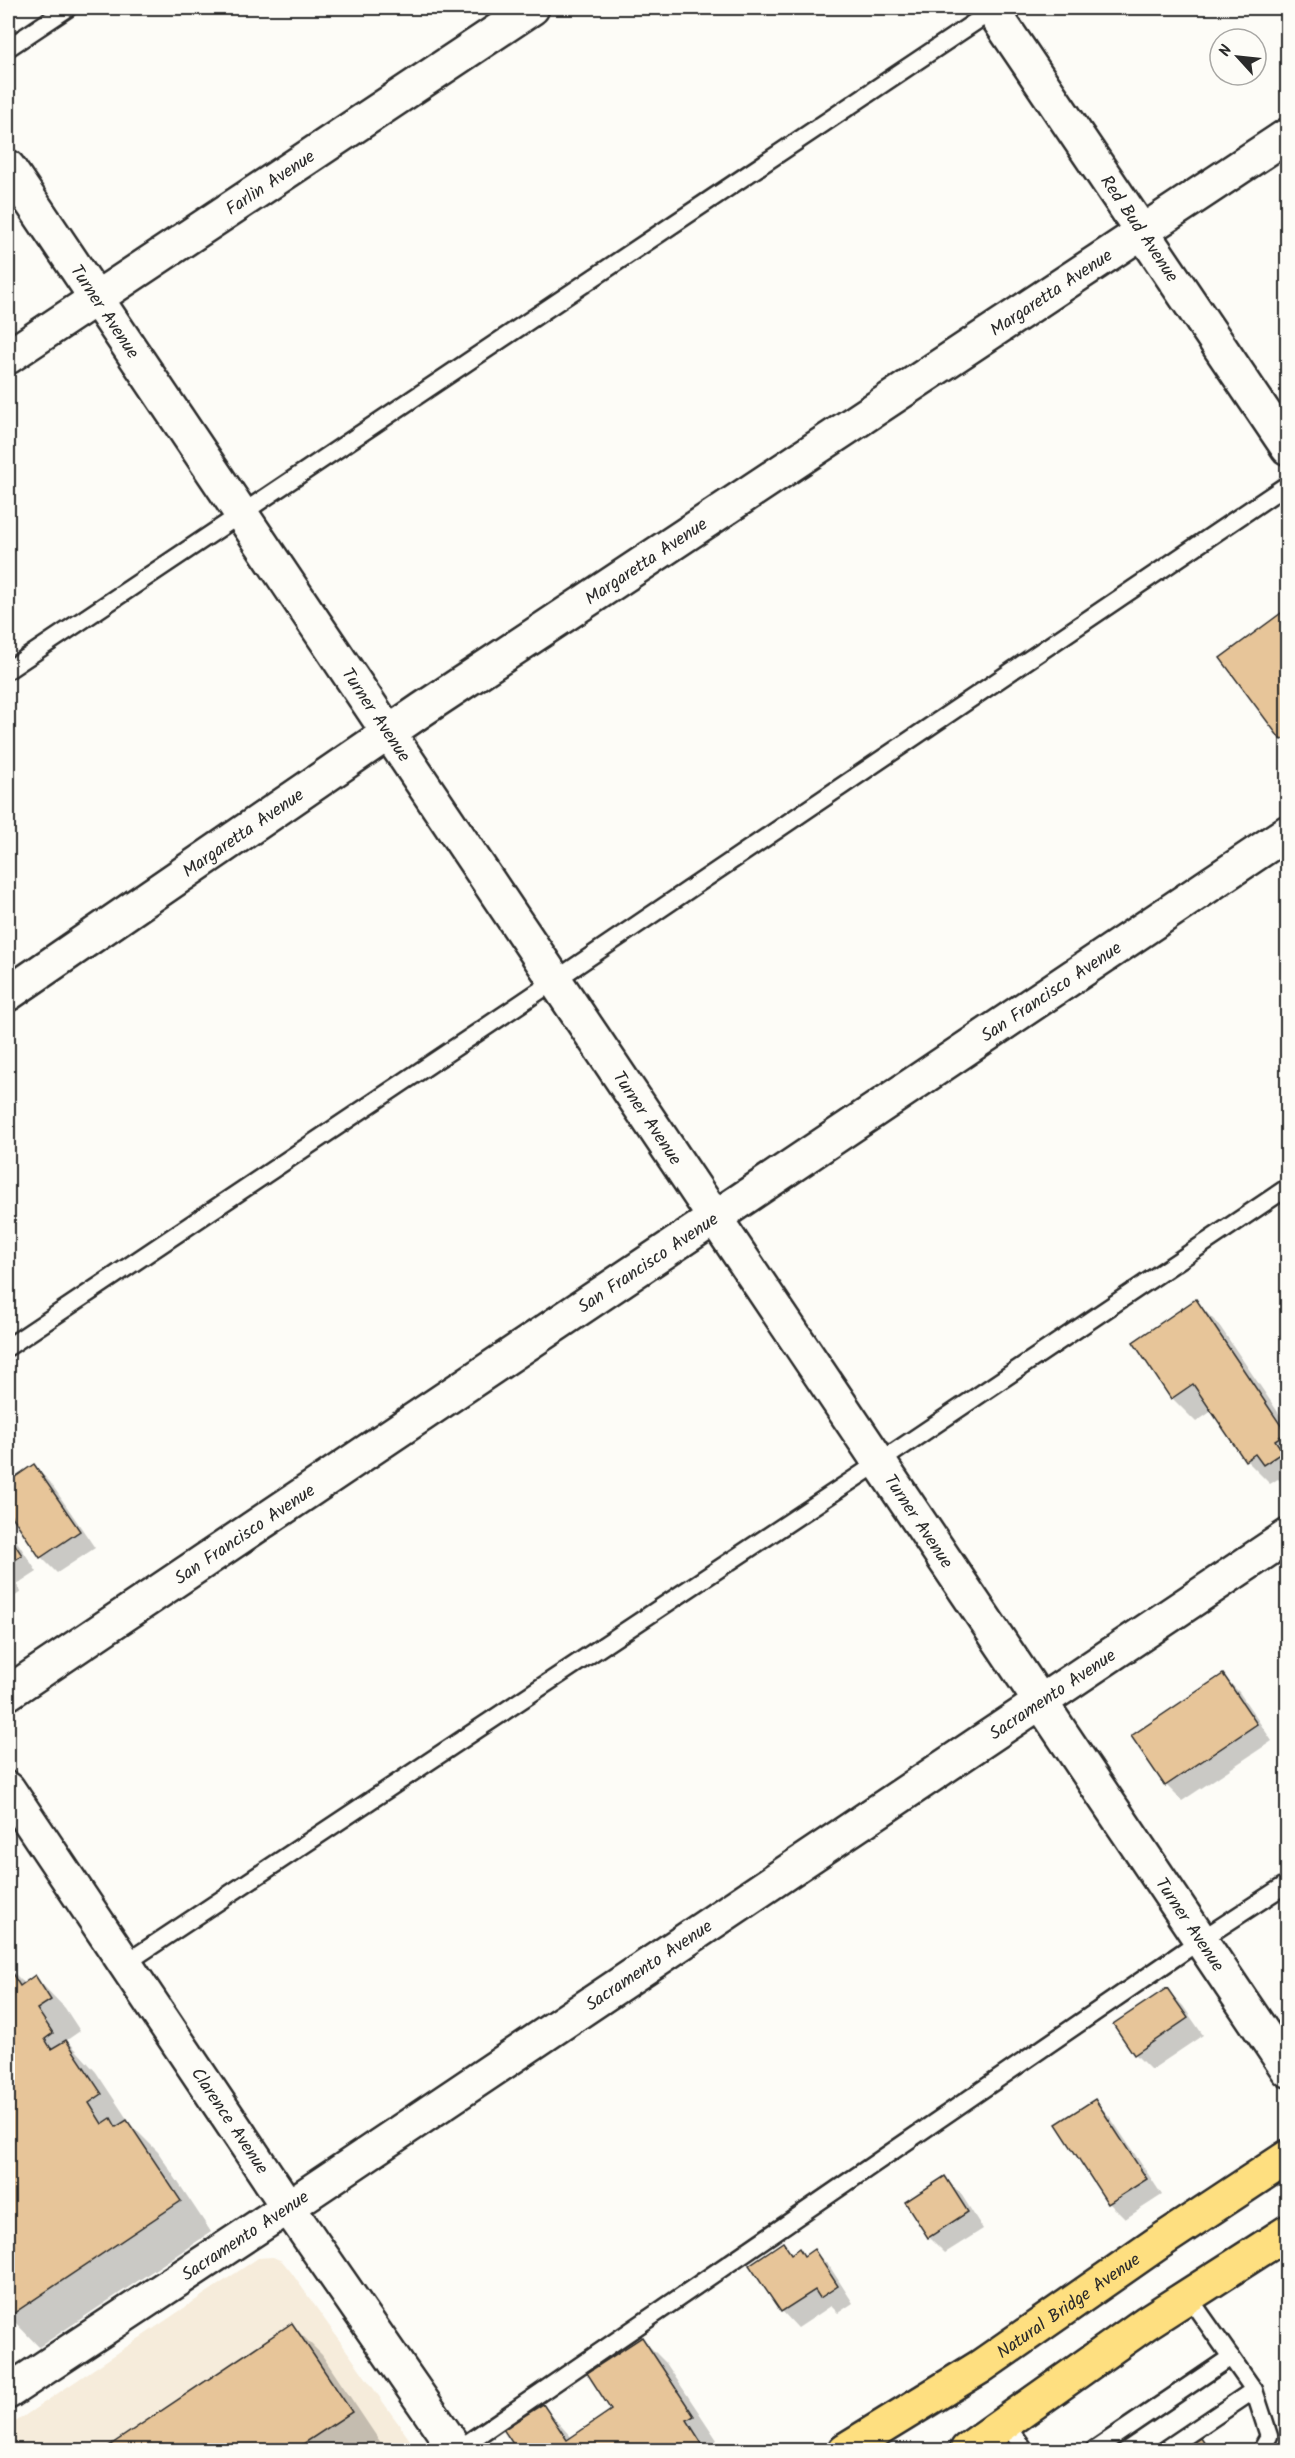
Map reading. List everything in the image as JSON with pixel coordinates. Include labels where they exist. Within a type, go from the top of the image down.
[{"type":"main road","name":"Natural Bridge Avenue","points":[[845,2451],[981,2367],[1158,2243],[1287,2157]]},
{"type":"main road","points":[[966,2451],[1188,2296],[1287,2232]]},
{"type":"street","name":"Farlin Avenue","points":[[8,357],[532,8]]},
{"type":"street","name":"Red Bud Avenue","points":[[994,8],[1141,233],[1287,448]]},
{"type":"street","name":"Margaretta Avenue","points":[[8,994],[387,733],[1287,135]]},
{"type":"street","name":"Turner Avenue","points":[[8,167],[94,299],[1287,2070]]},
{"type":"street","name":"San Francisco Avenue","points":[[8,1693],[1287,832]]},
{"type":"street","name":"Sacramento Avenue","points":[[8,2392],[288,2208],[1287,1536]]},
{"type":"street","name":"Clarence Avenue","points":[[8,1789],[288,2208],[457,2451]]},
{"type":"lane","points":[[8,48],[68,8]]},
{"type":"lane","points":[[8,669],[994,8]]},
{"type":"lane","points":[[8,1347],[554,981],[1287,484]]},
{"type":"lane","points":[[126,1964],[878,1463],[1287,1186]]},
{"type":"lane","points":[[457,2451],[1199,1941],[1287,1883]]},
{"type":"lane","points":[[1188,2296],[1254,2390],[1269,2436],[1261,2451]]},
{"type":"lane","points":[[1094,2451],[1231,2356]]},
{"type":"lane","points":[[1165,2451],[1254,2390]]},
{"type":"lane","points":[[1006,2423],[1025,2451]]},
{"type":"shaded area","points":[[273,2257],[282,2261],[291,2272],[417,2450],[8,2450],[8,2427],[258,2258]]},
{"type":"building","points":[[1288,608],[1288,736],[1281,740],[1220,658]]},
{"type":"building","points":[[1196,1299],[1286,1433],[1275,1440],[1283,1452],[1263,1465],[1255,1454],[1245,1461],[1193,1384],[1171,1399],[1133,1342]]},
{"type":"building","points":[[34,1464],[80,1531],[40,1558],[8,1510],[8,1482]]},
{"type":"building","points":[[8,1534],[22,1555],[8,1565]]},
{"type":"building","points":[[1223,1674],[1257,1724],[1165,1786],[1131,1736]]},
{"type":"building","points":[[8,1967],[20,1986],[35,1975],[51,2000],[37,2009],[53,2033],[45,2039],[51,2049],[66,2040],[102,2094],[89,2103],[102,2124],[111,2118],[116,2127],[127,2120],[181,2201],[8,2317]]},
{"type":"building","points":[[1167,1988],[1188,2018],[1134,2055],[1113,2024]]},
{"type":"building","points":[[1095,2099],[1147,2179],[1108,2204],[1056,2124]]},
{"type":"building","points":[[945,2176],[968,2212],[928,2238],[905,2202]]},
{"type":"building","points":[[783,2242],[791,2254],[799,2248],[804,2256],[814,2249],[838,2286],[820,2298],[815,2290],[781,2312],[749,2265]]},
{"type":"building","points":[[292,2323],[352,2412],[294,2450],[103,2450]]},
{"type":"building","points":[[642,2337],[694,2416],[687,2420],[706,2450],[517,2450],[503,2429],[543,2404],[567,2440],[611,2410],[587,2373]]},
{"type":"building","points":[[1199,2435],[1209,2450],[1175,2450]]}]
